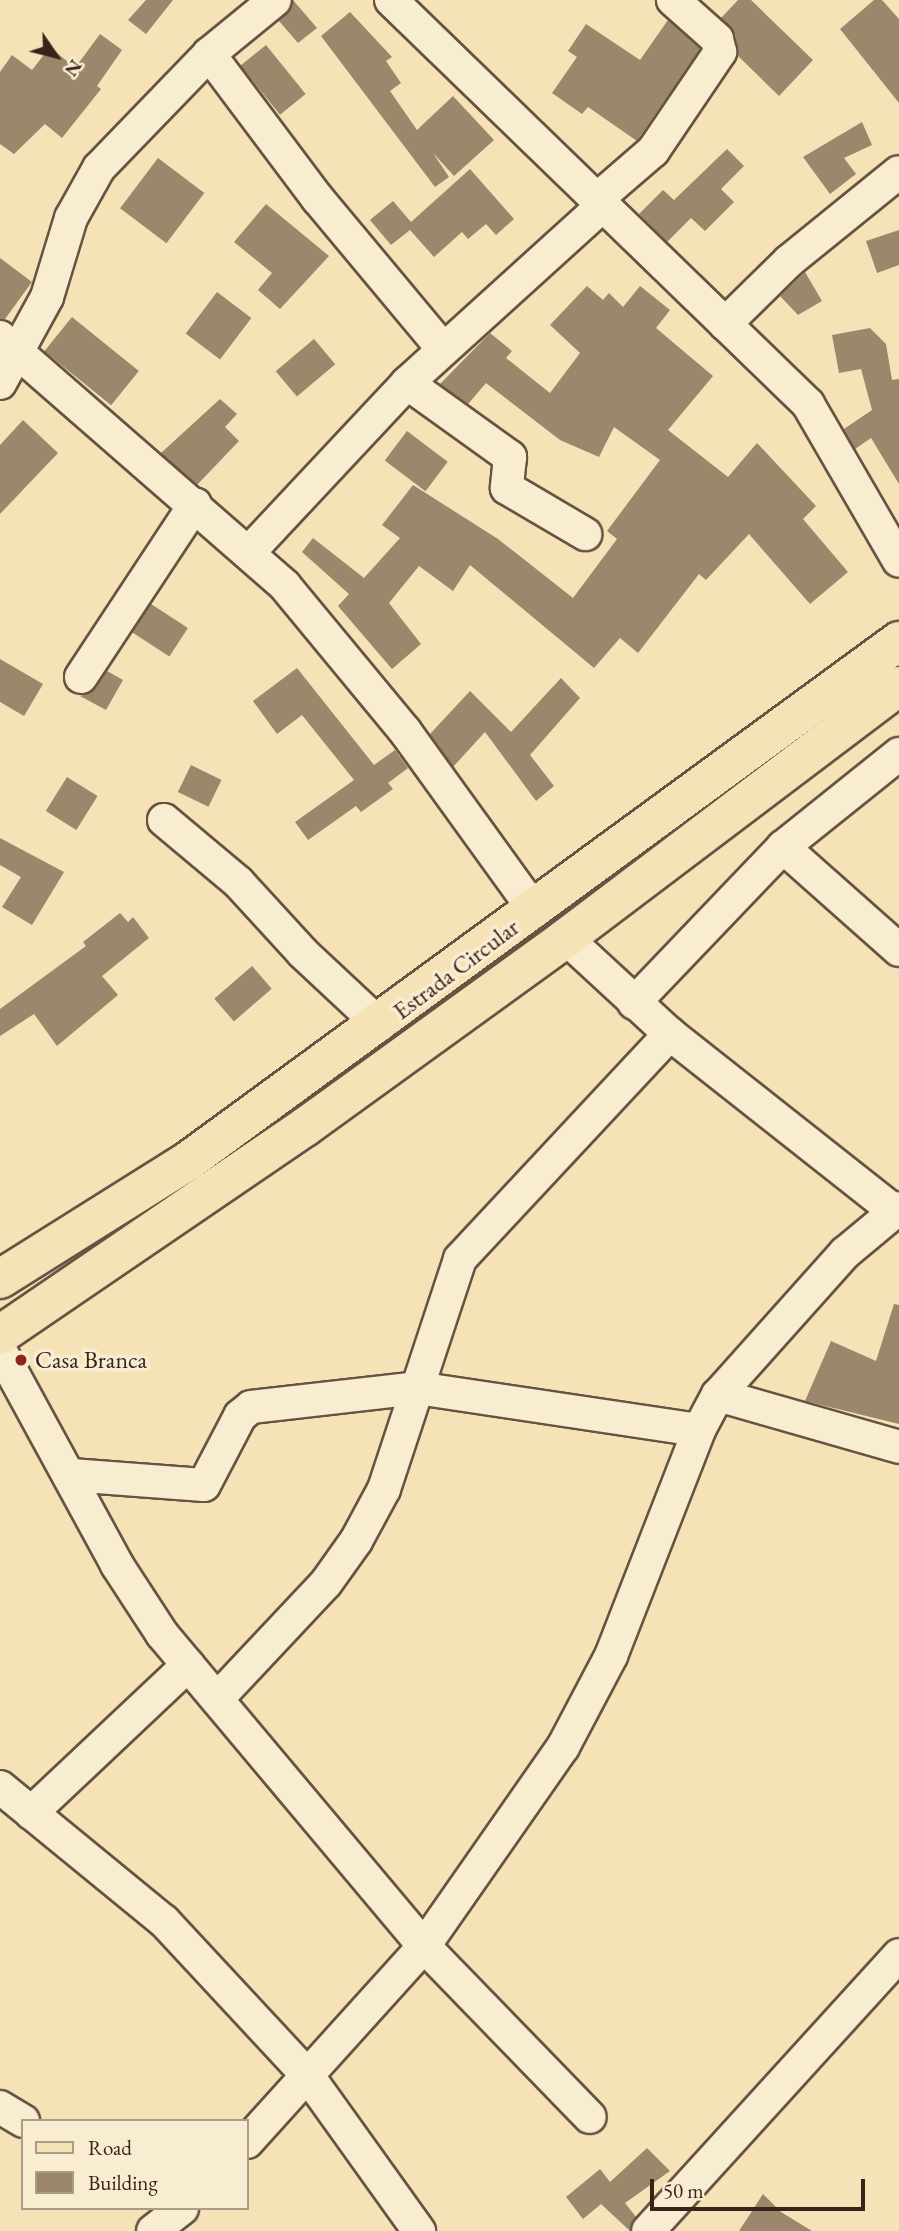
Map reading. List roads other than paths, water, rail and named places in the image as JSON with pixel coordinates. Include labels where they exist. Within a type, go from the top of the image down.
[{"type":"main road","name":"Estrada Circular","points":[[0,1279],[188,1161],[380,1025],[899,641]]},
{"type":"main road","points":[[0,1335],[305,1127],[566,938],[899,686]]},
{"type":"street","points":[[0,383],[9,343],[47,297],[71,218],[99,168],[209,54],[275,0]]},
{"type":"street","points":[[391,0],[598,204],[808,404],[899,561]]},
{"type":"street","points":[[250,551],[407,383],[653,151],[720,52],[717,39],[673,0]]},
{"type":"street","points":[[209,54],[318,199],[443,349]]},
{"type":"street","points":[[726,324],[789,261],[899,172]]},
{"type":"street","points":[[9,343],[250,551],[405,732],[534,910]]},
{"type":"street","points":[[407,383],[510,457],[513,468],[505,483],[511,491],[585,534]]},
{"type":"street","points":[[82,677],[195,504]]},
{"type":"street","points":[[634,1003],[783,846],[899,754]]},
{"type":"street","points":[[164,820],[239,882],[380,1025]]},
{"type":"street","points":[[783,846],[899,950]]},
{"type":"street","points":[[248,2141],[425,1946],[563,1747],[611,1656],[699,1430],[718,1395],[845,1253],[897,1209],[670,1034],[566,938]]},
{"type":"street","points":[[217,1699],[326,1583],[356,1541],[384,1489],[460,1259],[670,1034]]},
{"type":"street","points":[[0,1350],[71,1475],[117,1565],[188,1665],[425,1946],[590,2117]]},
{"type":"street","points":[[71,1475],[204,1485],[240,1416],[251,1407],[417,1388],[699,1430]]},
{"type":"street","points":[[718,1395],[899,1447]]},
{"type":"street","points":[[31,1813],[188,1665]]},
{"type":"street","points":[[1,1791],[164,1921],[308,2076],[419,2231]]},
{"type":"street","points":[[648,2231],[899,1955]]},
{"type":"street","points":[[0,2108],[21,2120]]},
{"type":"place","name":"Casa Branca","points":[[21,1360]]}]
